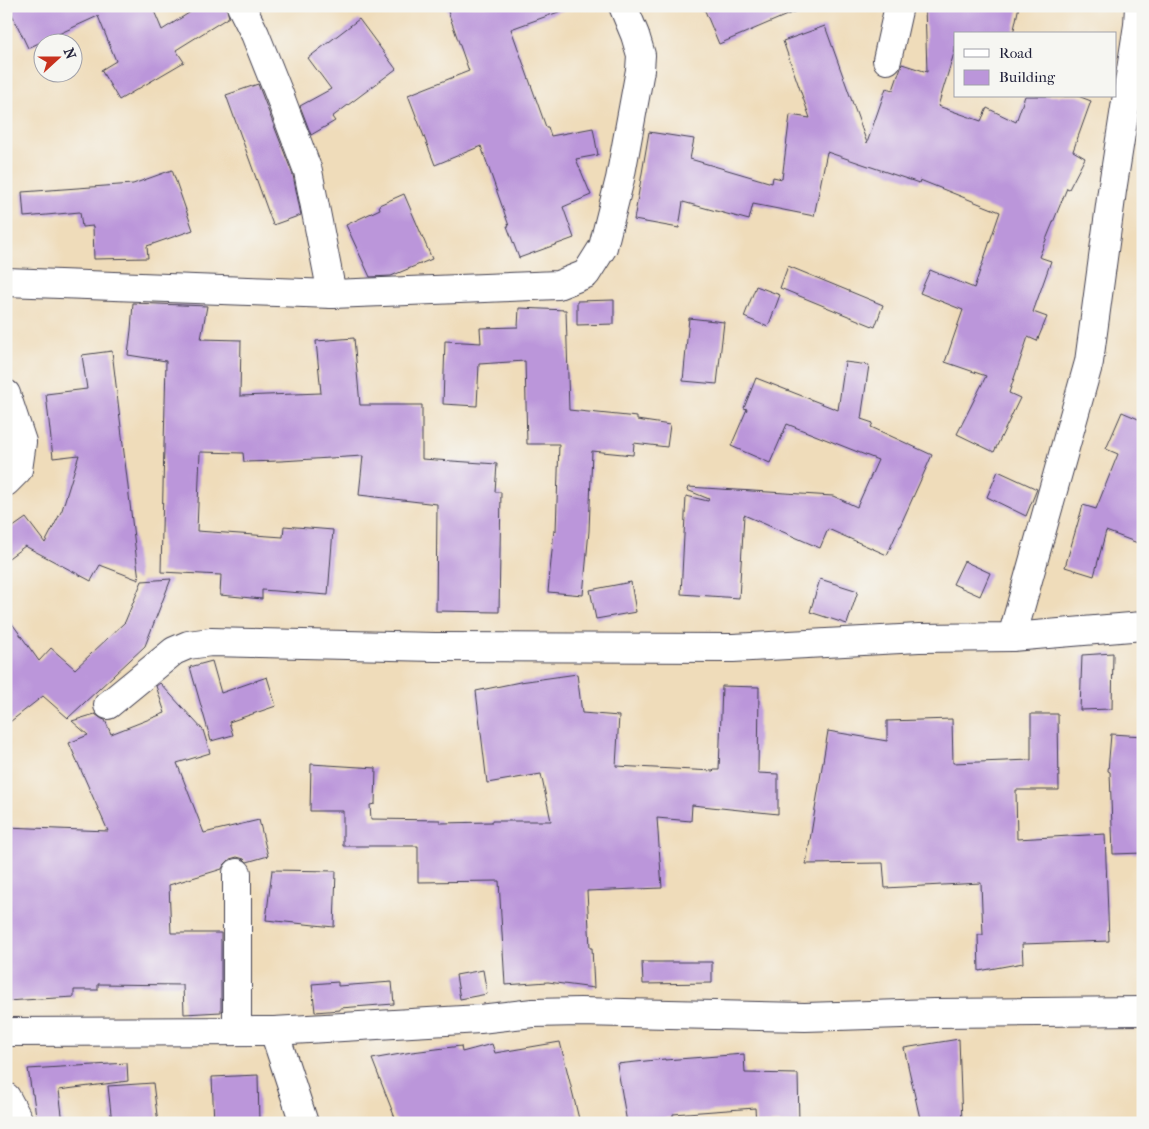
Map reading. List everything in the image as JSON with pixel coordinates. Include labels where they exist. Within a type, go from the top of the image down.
[{"type":"street","points":[[241,6],[255,34],[308,171],[332,294]]},
{"type":"street","points":[[6,282],[332,294],[558,285],[586,274],[603,247],[620,178],[640,70],[641,55],[623,6]]},
{"type":"street","points":[[886,60],[899,6]]},
{"type":"street","points":[[1012,637],[1088,362],[1138,25],[1139,6]]},
{"type":"street","points":[[6,394],[22,442],[18,470],[6,482]]},
{"type":"street","points":[[108,705],[174,651],[188,645],[212,642],[435,647],[733,648],[919,638],[1012,637],[1143,626]]},
{"type":"street","points":[[237,873],[237,1031]]},
{"type":"street","points":[[6,1032],[274,1031],[480,1019],[533,1013],[580,1012],[806,1017],[934,1013],[1143,1011]]},
{"type":"street","points":[[274,1031],[304,1123]]},
{"type":"street","points":[[6,1097],[20,1123]]},
{"type":"building","points":[[8,6],[152,6],[162,30],[200,6],[226,6],[229,17],[176,50],[184,62],[119,100],[101,70],[116,61],[98,16],[63,32],[32,32],[32,46],[28,48]]},
{"type":"building","points":[[446,6],[564,6],[564,10],[511,29],[546,127],[548,127],[551,136],[593,128],[598,155],[576,159],[591,195],[563,207],[574,238],[519,258],[481,146],[435,165],[408,95],[469,71]]},
{"type":"building","points":[[703,6],[808,6],[719,44]]},
{"type":"building","points":[[925,6],[1019,6],[1013,32],[954,32],[954,53],[938,106],[981,121],[987,108],[1016,122],[1024,98],[1083,98],[1091,101],[1073,151],[1085,158],[1069,189],[1067,188],[1039,257],[1051,261],[1033,312],[1047,317],[1037,341],[1028,337],[1009,393],[1020,398],[994,452],[957,434],[986,376],[945,362],[963,310],[920,293],[930,270],[974,288],[1000,212],[920,180],[919,183],[827,152],[814,216],[753,204],[749,220],[683,202],[679,228],[634,220],[649,132],[694,139],[690,159],[772,183],[773,177],[782,179],[790,115],[810,118],[783,41],[825,26],[867,143],[886,88],[893,90],[902,64],[927,72]]},
{"type":"building","points":[[359,19],[396,69],[332,117],[335,121],[311,135],[300,106],[331,89],[308,58]]},
{"type":"building","points":[[258,84],[293,175],[301,215],[273,225],[226,95]]},
{"type":"building","points":[[172,170],[193,230],[147,246],[148,258],[94,259],[93,226],[82,227],[80,212],[24,217],[22,192],[133,184]]},
{"type":"building","points":[[404,194],[432,259],[391,276],[370,277],[346,225],[380,209],[379,205]]},
{"type":"building","points":[[788,266],[883,305],[875,327],[780,288]]},
{"type":"building","points":[[756,286],[780,295],[768,327],[744,317]]},
{"type":"building","points":[[614,300],[614,324],[577,325],[577,301]]},
{"type":"building","points":[[133,303],[207,306],[201,339],[241,340],[240,396],[321,393],[316,341],[354,338],[360,405],[422,405],[422,459],[497,464],[495,492],[501,492],[499,612],[436,611],[437,504],[359,495],[363,456],[244,462],[243,453],[200,452],[197,531],[283,537],[284,526],[333,530],[328,595],[262,590],[262,599],[220,595],[221,575],[161,572],[166,361],[128,355]]},
{"type":"building","points":[[519,308],[566,310],[569,410],[637,417],[637,420],[670,425],[667,447],[634,443],[633,455],[592,451],[589,531],[583,595],[548,592],[554,530],[556,531],[559,444],[527,444],[525,361],[479,364],[477,406],[443,404],[445,341],[481,343],[480,328],[518,327]]},
{"type":"building","points":[[689,318],[724,322],[717,384],[683,381]]},
{"type":"building","points":[[112,351],[139,580],[100,565],[91,581],[25,546],[6,560],[6,532],[26,518],[45,543],[62,510],[79,455],[53,458],[46,394],[87,389],[82,355]]},
{"type":"building","points":[[845,362],[869,365],[861,419],[873,423],[871,427],[932,455],[887,555],[828,529],[820,548],[744,515],[739,598],[681,594],[686,496],[708,501],[709,499],[687,490],[688,487],[833,496],[857,507],[878,460],[787,424],[770,463],[731,446],[747,409],[744,408],[756,378],[838,410]]},
{"type":"building","points":[[1122,412],[1143,421],[1143,545],[1106,531],[1094,576],[1065,567],[1083,505],[1096,509],[1118,454],[1106,449]]},
{"type":"building","points":[[998,471],[1037,489],[1026,516],[987,497]]},
{"type":"building","points":[[964,561],[990,573],[980,596],[953,584]]},
{"type":"building","points":[[171,579],[145,646],[68,718],[43,696],[6,725],[6,615],[39,661],[51,648],[75,669],[125,622],[142,581]]},
{"type":"building","points":[[820,579],[858,591],[847,624],[810,612]]},
{"type":"building","points":[[631,582],[636,612],[596,619],[590,590]]},
{"type":"building","points":[[1113,653],[1112,709],[1080,710],[1082,655]]},
{"type":"building","points":[[212,661],[221,693],[267,677],[276,706],[229,722],[233,735],[211,741],[190,667]]},
{"type":"building","points":[[577,674],[582,713],[619,716],[616,766],[719,770],[722,686],[759,687],[758,773],[778,774],[778,814],[692,805],[691,821],[657,818],[662,888],[587,891],[594,988],[548,982],[505,985],[499,881],[418,882],[418,846],[343,846],[343,811],[310,811],[311,764],[376,768],[375,804],[370,805],[371,819],[440,820],[440,823],[551,821],[541,774],[487,783],[476,691],[520,682]]},
{"type":"building","points":[[160,683],[203,730],[210,753],[177,763],[204,833],[259,820],[268,856],[247,862],[237,857],[230,859],[222,869],[169,885],[171,933],[221,933],[221,1012],[184,1014],[183,985],[98,984],[98,990],[74,990],[74,997],[6,1001],[6,827],[108,831],[69,743],[88,735],[72,721],[95,714],[105,720],[111,734],[165,713],[156,686]]},
{"type":"building","points":[[1031,714],[1058,714],[1059,790],[1016,790],[1017,839],[1105,834],[1109,941],[1022,944],[1023,963],[979,971],[978,935],[983,935],[981,883],[885,888],[883,863],[806,864],[828,731],[887,741],[887,721],[952,719],[953,763],[1031,760]]},
{"type":"building","points":[[1111,734],[1143,736],[1143,853],[1113,854],[1110,772],[1108,771]]},
{"type":"building","points":[[272,870],[336,871],[334,927],[266,920]]},
{"type":"building","points":[[642,962],[712,962],[712,983],[643,984]]},
{"type":"building","points":[[483,970],[487,994],[460,999],[456,975]]},
{"type":"building","points":[[338,982],[338,986],[392,982],[394,1004],[315,1012],[312,984]]},
{"type":"building","points":[[959,1039],[962,1123],[921,1123],[904,1048]]},
{"type":"building","points":[[560,1042],[580,1123],[397,1123],[372,1059],[461,1046],[462,1052],[492,1044],[495,1053]]},
{"type":"building","points":[[744,1054],[745,1073],[798,1074],[799,1123],[756,1123],[755,1108],[673,1114],[673,1117],[640,1123],[627,1123],[617,1064]]},
{"type":"building","points":[[127,1063],[128,1081],[59,1090],[63,1123],[37,1123],[28,1069]]},
{"type":"building","points":[[258,1075],[259,1123],[214,1123],[212,1077]]},
{"type":"building","points":[[153,1083],[158,1123],[112,1123],[108,1086]]}]
